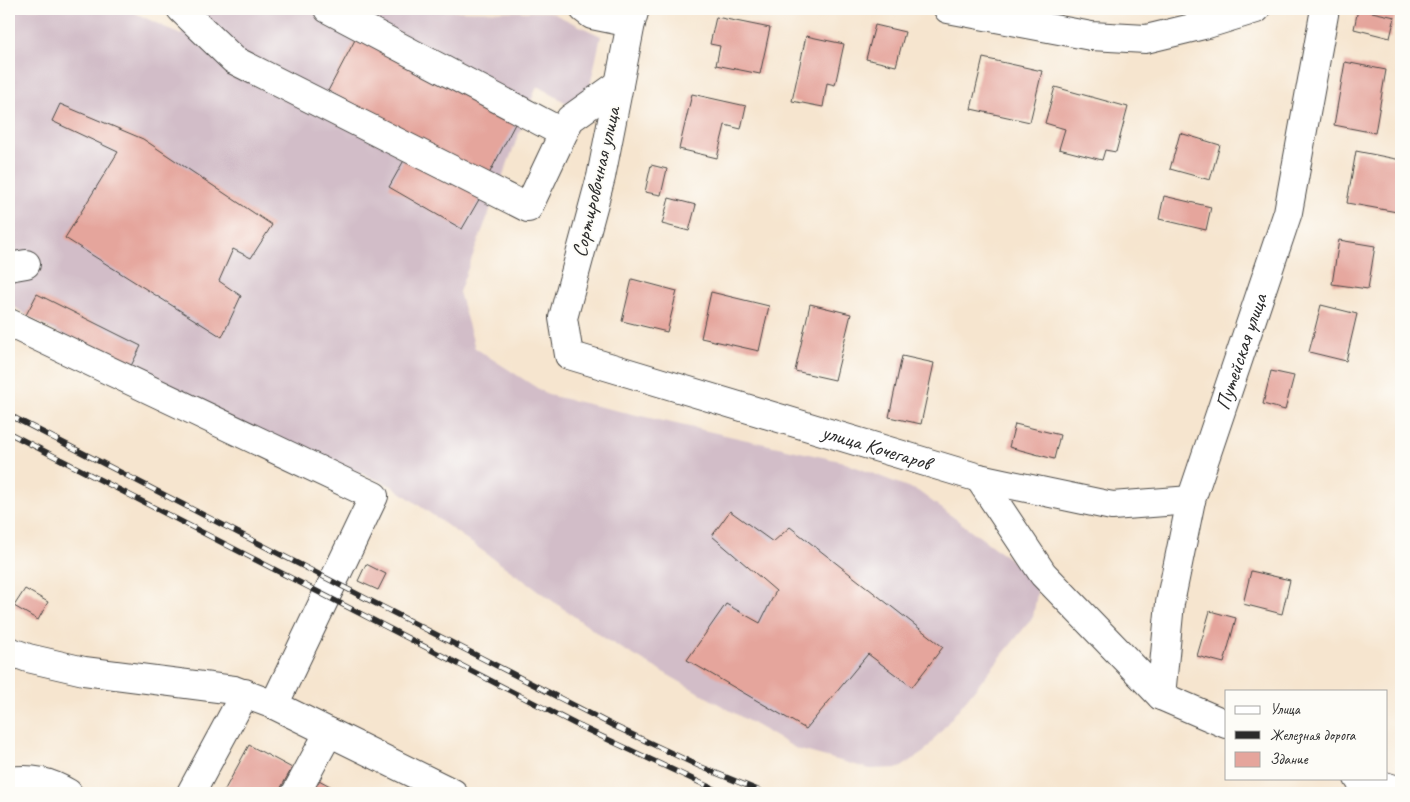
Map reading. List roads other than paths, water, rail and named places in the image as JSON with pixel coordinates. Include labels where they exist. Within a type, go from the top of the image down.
[{"type":"street","points":[[181,9],[234,60],[528,208],[570,119],[619,84]]},
{"type":"street","points":[[328,9],[563,133]]},
{"type":"street","points":[[584,9],[592,15],[633,16]]},
{"type":"street","points":[[948,9],[1091,36],[1146,39],[1204,25],[1256,9]]},
{"type":"street","name":"Путейская улица","points":[[1161,696],[1170,603],[1191,500],[1288,212],[1325,9]]},
{"type":"street","name":"Сортировочная улица","points":[[569,355],[562,318],[601,177],[633,16]]},
{"type":"street","points":[[9,322],[374,496],[274,705]]},
{"type":"street","name":"улица Кочегаров","points":[[569,355],[979,478],[1112,506],[1191,500]]},
{"type":"street","points":[[979,478],[1044,574],[1161,696],[1225,724]]},
{"type":"street","points":[[9,651],[28,658],[84,671],[222,688],[245,693],[274,705],[453,793]]},
{"type":"street","points":[[191,793],[245,693]]},
{"type":"street","points":[[296,793],[329,732]]},
{"type":"street","points":[[9,781],[36,780],[53,785],[68,793]]},
{"type":"street","points":[[1365,780],[1401,791]]},
{"type":"railway","points":[[9,415],[614,726],[699,766],[765,793]]},
{"type":"railway","points":[[9,433],[575,724],[722,793]]}]
